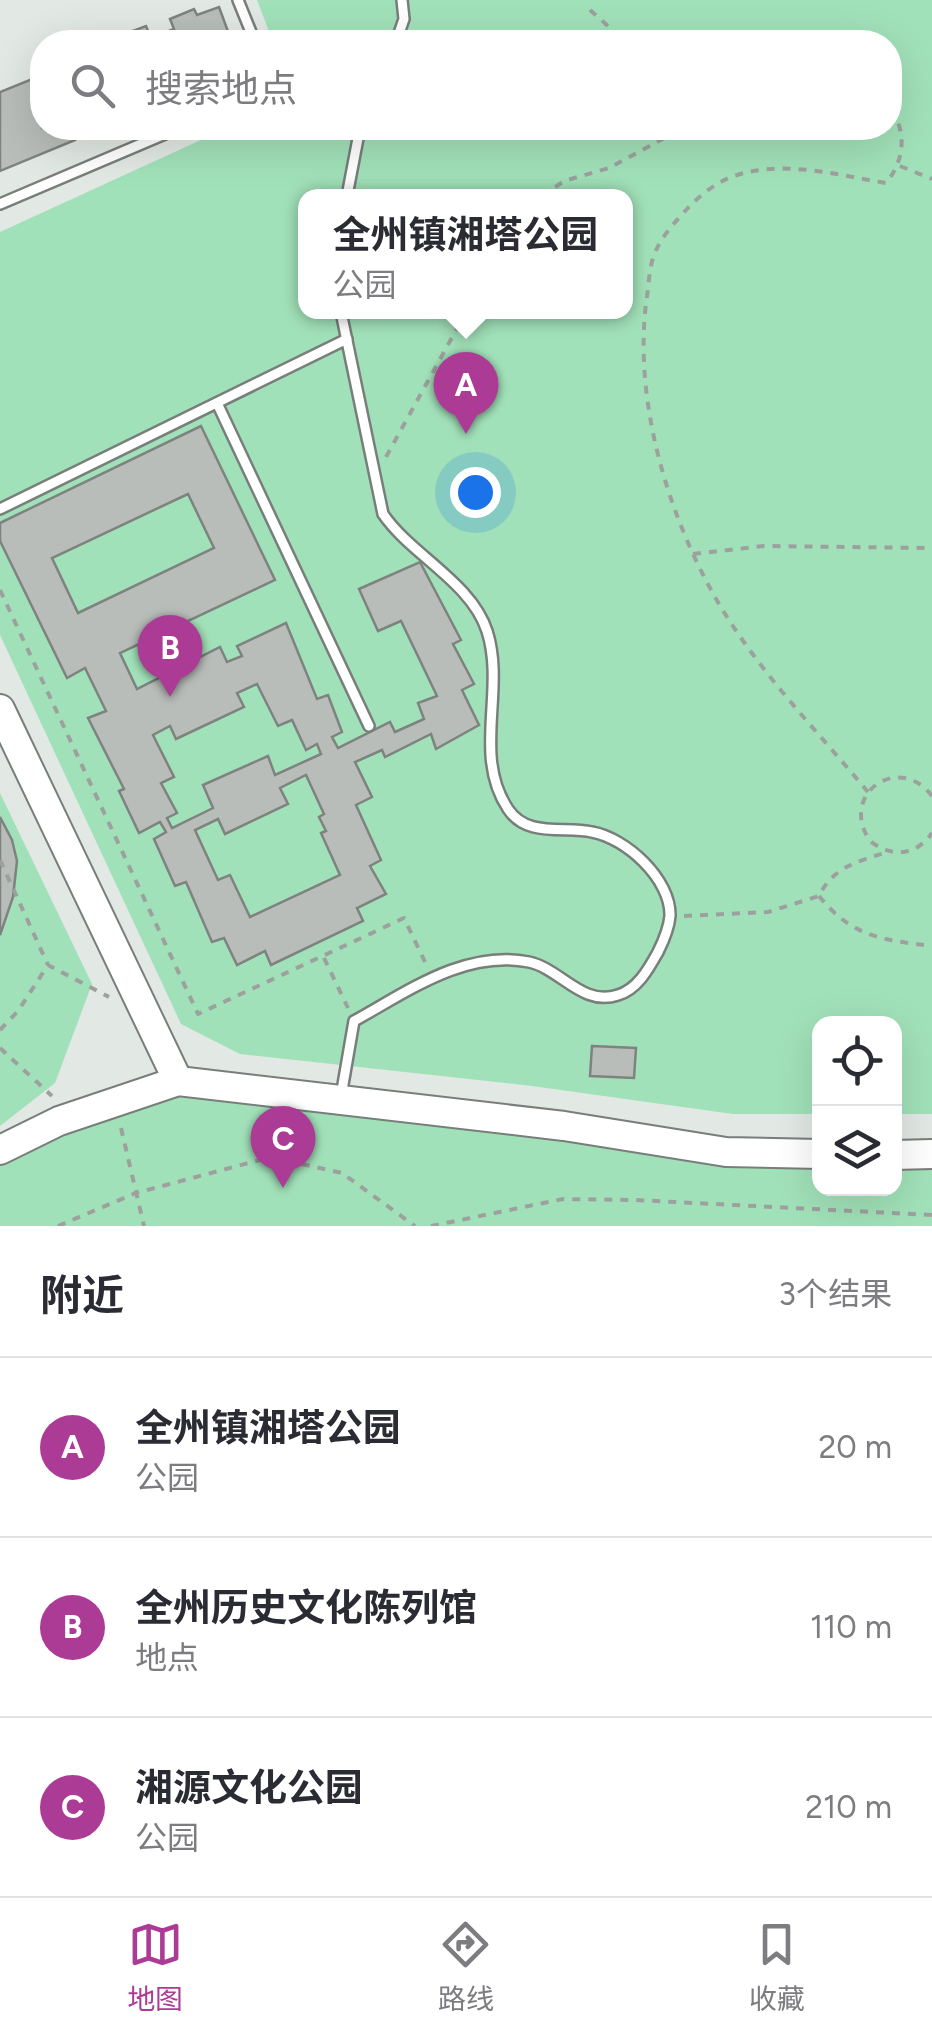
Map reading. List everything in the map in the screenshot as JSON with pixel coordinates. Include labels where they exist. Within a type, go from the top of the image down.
[{"type":"main road","points":[[0,709],[178,1081]]},
{"type":"main road","points":[[0,1150],[74,1116],[178,1081],[564,1126],[726,1152],[812,1154]]},
{"type":"main road","points":[[902,1155],[932,1154]]},
{"type":"lane","points":[[238,0],[250,30]]},
{"type":"lane","points":[[400,30],[404,19],[402,0]]},
{"type":"lane","points":[[0,204],[151,140]]},
{"type":"lane","points":[[348,189],[358,140]]},
{"type":"lane","points":[[340,1100],[354,1021],[450,968],[519,961],[544,967],[586,995],[616,996],[633,987],[646,972],[662,946],[670,916],[658,882],[624,846],[592,832],[532,826],[509,811],[498,790],[489,752],[495,676],[489,635],[479,615],[444,572],[402,539],[379,502],[343,319]]},
{"type":"lane","points":[[0,509],[347,340]]},
{"type":"lane","points":[[217,403],[369,726]]},
{"type":"path","points":[[590,10],[612,30]]},
{"type":"path","points":[[552,189],[564,181],[609,168],[661,140]]},
{"type":"path","points":[[868,792],[746,646],[693,554],[654,438],[644,383],[643,324],[652,259],[668,229],[698,197],[733,176],[778,166],[886,183],[900,166],[901,140]]},
{"type":"path","points":[[900,166],[932,179]]},
{"type":"path","points":[[376,474],[462,319]]},
{"type":"path","points":[[693,554],[764,546],[932,548]]},
{"type":"path","points":[[0,590],[198,1014],[404,918],[432,978]]},
{"type":"path","points":[[888,852],[870,841],[863,830],[861,811],[868,792],[883,780],[903,777],[920,784],[932,796]]},
{"type":"path","points":[[670,916],[768,912],[818,896],[840,869],[888,852],[905,853],[922,846],[932,833]]},
{"type":"path","points":[[922,846],[932,849]]},
{"type":"path","points":[[0,860],[48,965],[147,1018]]},
{"type":"path","points":[[818,896],[836,918],[877,940],[932,946]]},
{"type":"path","points":[[323,956],[354,1021]]},
{"type":"path","points":[[0,1030],[18,1011],[48,965]]},
{"type":"path","points":[[0,1048],[74,1116]]},
{"type":"path","points":[[115,1102],[144,1226]]},
{"type":"path","points":[[58,1226],[136,1193],[271,1157],[342,1174],[415,1226]]},
{"type":"path","points":[[431,1226],[563,1199],[932,1215]]},
{"type":"green space","points":[[257,0],[932,0],[932,1114],[902,1114],[902,1016],[812,1016],[812,1114],[733,1114],[532,1086],[240,1054],[181,1024],[0,635],[0,232],[201,140],[902,140],[902,30],[268,30]]},
{"type":"green space","points":[[0,793],[92,984],[55,1083],[0,1126]]},
{"type":"green space","points":[[178,1081],[812,1153],[812,1196],[902,1196],[902,1155],[932,1154],[932,1226],[0,1226],[0,1150]]},
{"type":"building","points":[[219,7],[227,30],[171,30],[170,19],[194,9],[197,15]]},
{"type":"building","points":[[30,80],[30,140],[75,140],[0,171],[0,92]]},
{"type":"building","points":[[201,426],[275,580],[120,653],[137,689],[220,647],[227,662],[242,656],[237,646],[286,623],[317,699],[328,695],[342,732],[332,737],[338,748],[390,722],[395,732],[424,719],[418,703],[437,696],[401,621],[378,631],[359,589],[420,562],[461,640],[453,644],[474,684],[462,690],[479,725],[436,749],[431,734],[385,757],[382,750],[355,762],[372,797],[356,805],[381,860],[370,866],[386,894],[357,908],[363,921],[271,965],[265,951],[237,965],[224,938],[212,942],[186,882],[175,886],[154,839],[166,832],[160,822],[139,833],[119,791],[124,789],[88,718],[106,711],[85,668],[67,678],[0,541],[0,523]],"holes":[[[188,494],[214,548],[78,613],[52,558]],[[257,684],[278,726],[292,720],[306,750],[317,744],[321,754],[275,775],[268,756],[203,785],[213,808],[172,828],[167,818],[177,813],[161,783],[174,777],[153,735],[170,726],[176,739],[244,707],[237,693]],[[306,775],[324,814],[319,817],[326,831],[321,833],[340,875],[250,917],[230,875],[218,880],[195,830],[218,819],[225,834],[288,804],[280,788]]]},
{"type":"building","points":[[0,817],[17,861],[13,897],[0,935]]},
{"type":"building","points":[[592,1046],[636,1048],[634,1078],[590,1076]]},
{"type":"place","name":"全州镇湘塔公园","points":[[466,434]]},
{"type":"place","name":"全州历史文化陈列馆","points":[[170,697]]},
{"type":"place","name":"湘源文化公园","points":[[283,1188]]}]
